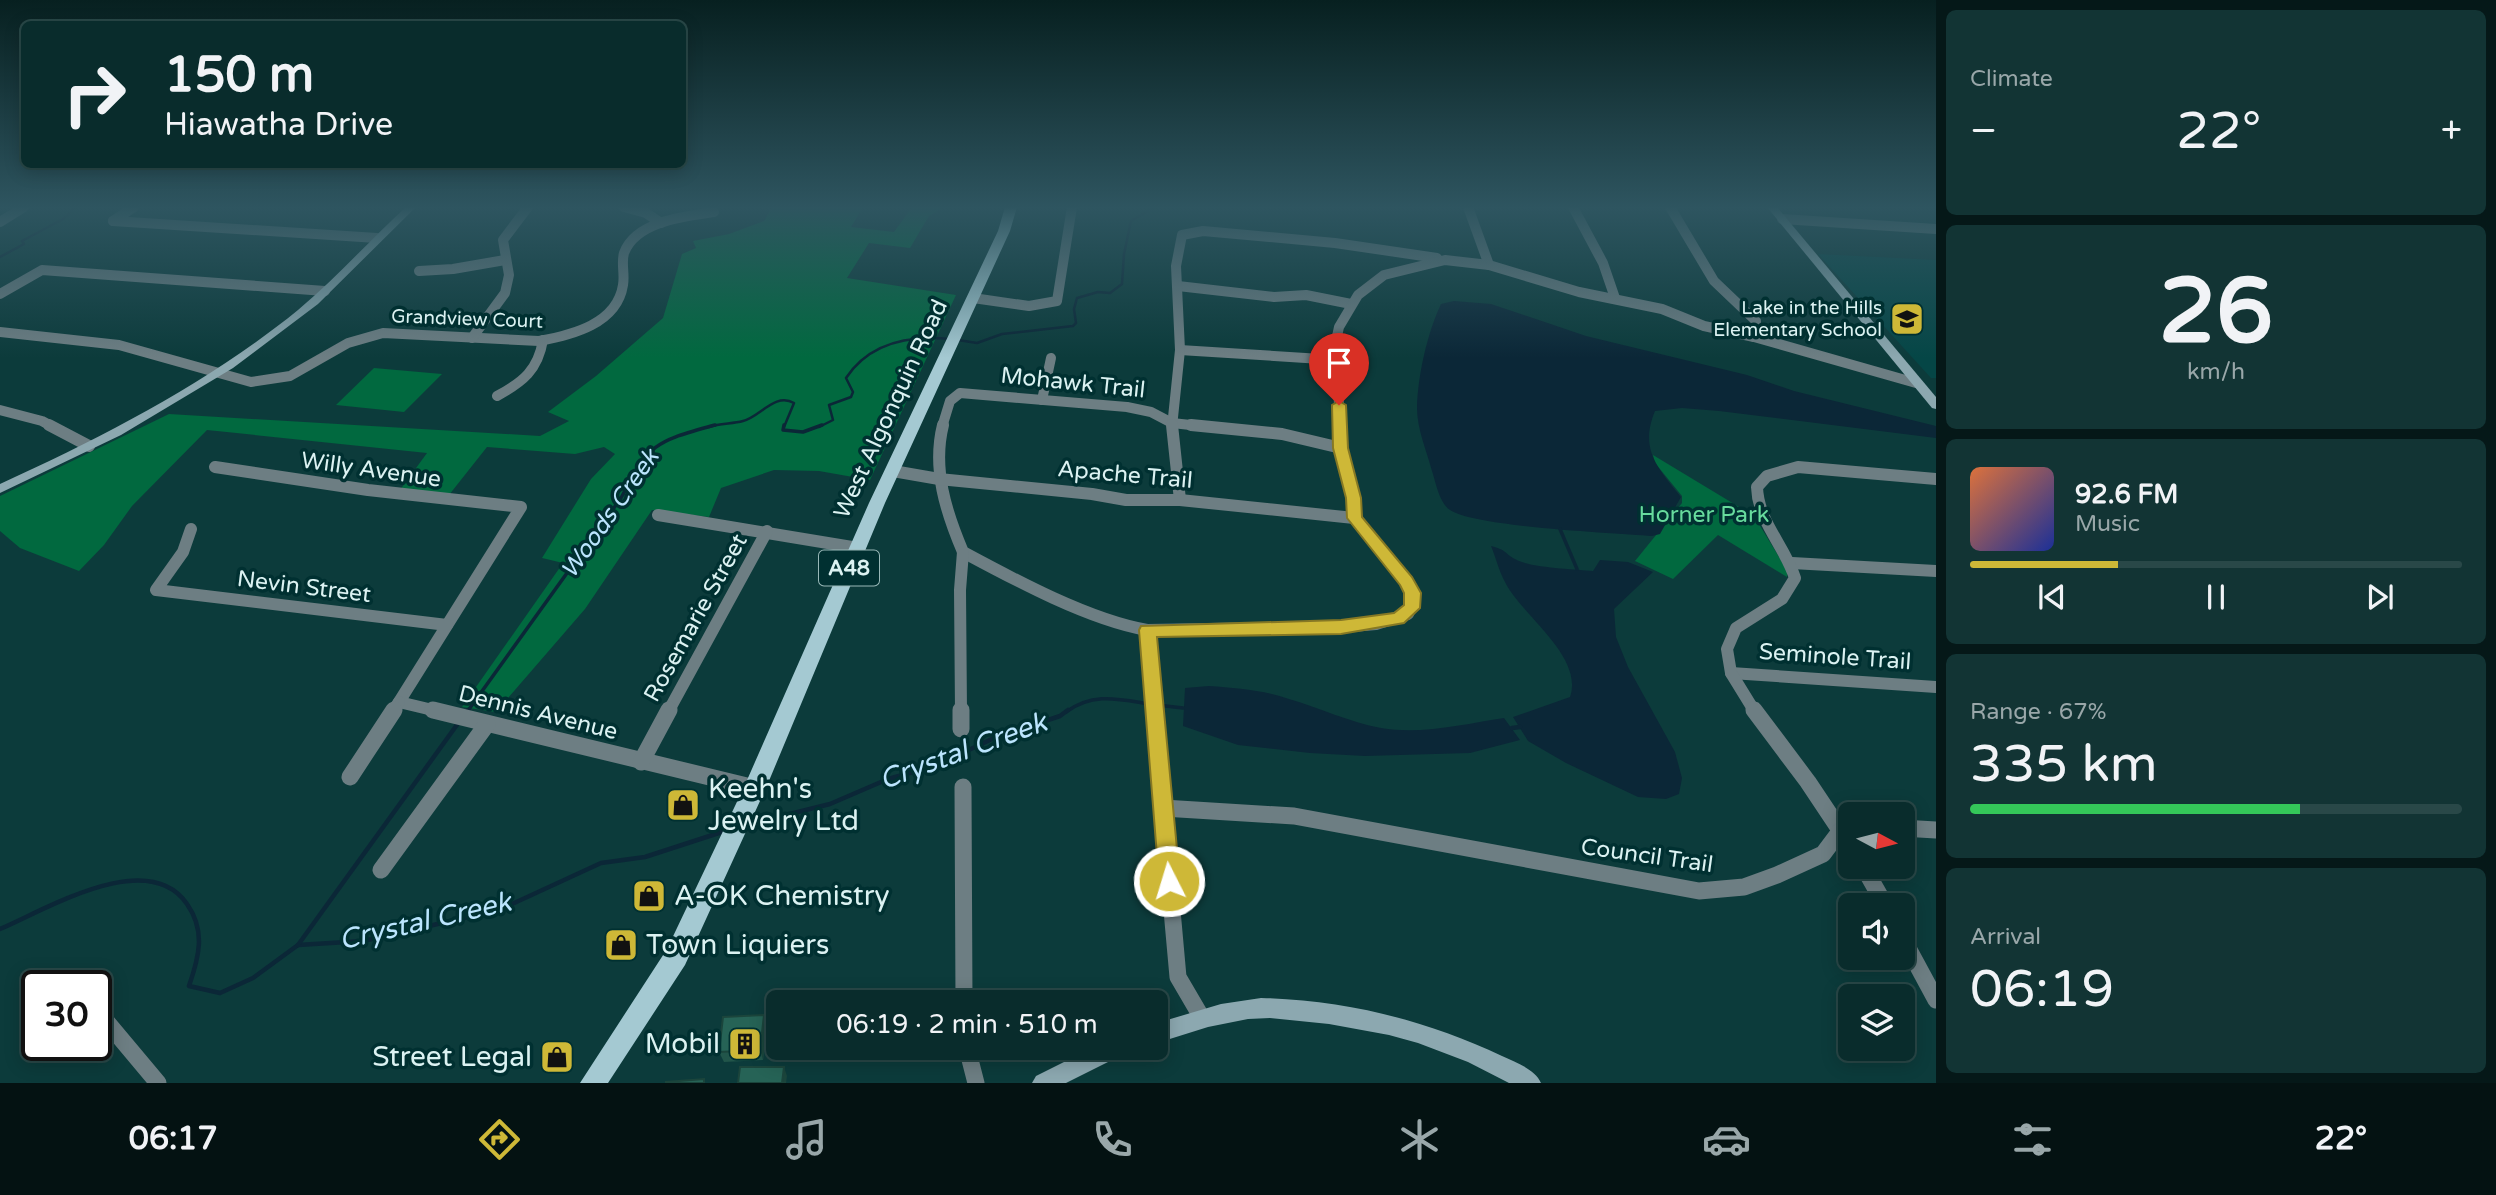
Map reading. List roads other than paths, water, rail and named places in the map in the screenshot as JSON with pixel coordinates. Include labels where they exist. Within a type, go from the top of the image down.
[{"type":"main road","name":"West Algonquin Road","points":[[593,1083],[676,957],[723,860],[892,471],[992,258]]},
{"type":"street","points":[[0,489],[89,446],[220,372],[299,314],[357,258]]},
{"type":"street","name":"Grandview Court","points":[[0,332],[100,341],[251,382],[276,381],[307,370],[344,345],[374,334],[401,332],[543,340],[586,328],[611,310],[623,289],[625,258]]},
{"type":"street","points":[[973,298],[1035,306],[1052,304],[1057,301],[1065,258]]},
{"type":"street","points":[[1177,258],[1180,350],[1172,423],[1180,500]]},
{"type":"street","points":[[1429,258],[1489,265],[1579,292],[1662,309],[1704,326],[1755,337],[1916,383]]},
{"type":"street","points":[[1486,258],[1489,265]]},
{"type":"street","points":[[1600,258],[1615,298]]},
{"type":"street","points":[[1700,258],[1714,281],[1756,321],[1758,325],[1755,337]]},
{"type":"street","points":[[1813,258],[1936,405]]},
{"type":"street","points":[[419,271],[453,269],[505,260],[509,275],[505,293],[472,338]]},
{"type":"street","points":[[963,552],[1038,590],[1124,626],[1147,630],[1341,627],[1387,621],[1408,614],[1414,600],[1413,593],[1354,518],[1354,498],[1341,448],[1337,360],[1339,327],[1351,304],[1367,287],[1384,275],[1445,260]]},
{"type":"street","points":[[0,294],[42,271],[324,291]]},
{"type":"street","points":[[1178,286],[1274,297],[1307,295],[1351,304]]},
{"type":"street","points":[[497,396],[522,381],[535,369],[540,361],[543,340]]},
{"type":"street","points":[[1180,350],[1337,360]]},
{"type":"street","points":[[1042,400],[1051,358]]},
{"type":"street","name":"Mohawk Trail","points":[[939,479],[939,442],[948,406],[953,395],[966,393],[1134,408],[1159,415],[1172,423],[1282,433],[1341,448]]},
{"type":"street","points":[[0,410],[42,421],[89,446]]},
{"type":"street","name":"Willy Avenue","points":[[215,467],[429,500],[521,507],[447,625]]},
{"type":"street","points":[[1838,820],[1748,703],[1731,673],[1727,649],[1736,628],[1782,599],[1795,578],[1792,563],[1759,508],[1757,487],[1767,476],[1798,467],[1936,479]]},
{"type":"street","name":"Apache Trail","points":[[892,471],[939,479],[1092,494],[1126,500],[1180,500],[1354,518]]},
{"type":"street","points":[[939,479],[945,506],[963,552],[960,590],[961,729]]},
{"type":"street","points":[[658,515],[858,548]]},
{"type":"street","name":"Nevin Street","points":[[191,529],[183,552],[156,590],[447,625]]},
{"type":"street","name":"Rosemarie Street","points":[[641,762],[767,531]]},
{"type":"street","points":[[1792,563],[1936,571]]},
{"type":"street","points":[[350,777],[447,625]]},
{"type":"street","points":[[1147,630],[1178,977],[1202,1018]]},
{"type":"street","name":"Seminole Trail","points":[[1731,673],[1936,687]]},
{"type":"street","name":"Dennis Avenue","points":[[399,702],[755,788]]},
{"type":"street","points":[[381,870],[483,722]]},
{"type":"street","points":[[963,787],[964,990]]},
{"type":"street","name":"Council Trail","points":[[1163,808],[1294,816],[1699,891],[1744,887],[1777,875],[1823,854],[1838,837]]},
{"type":"street","points":[[1915,829],[1936,830]]},
{"type":"street","points":[[1915,961],[1936,1000]]},
{"type":"street","points":[[1168,1029],[1202,1018],[1261,1008],[1329,1013],[1387,1023],[1439,1038],[1503,1066],[1530,1083]]},
{"type":"street","points":[[112,1028],[159,1083]]},
{"type":"street","points":[[970,1060],[976,1083]]},
{"type":"street","points":[[1043,1083],[1090,1060]]},
{"type":"waterway","name":"Woods Creek","points":[[958,340],[977,343],[1002,334],[1073,326],[1076,323],[1074,309],[1077,298],[1098,292],[1110,293],[1122,284],[1124,258]]},
{"type":"waterway","name":"Woods Creek","points":[[819,427],[833,420],[829,405],[851,397],[853,392],[846,378],[867,356],[905,340],[950,339]]},
{"type":"waterway","name":"Woods Creek","points":[[709,427],[749,419],[774,403],[787,400],[794,403],[784,427]]},
{"type":"waterway","name":"Woods Creek","points":[[467,712],[621,498],[648,454],[667,441],[715,425]]},
{"type":"waterway","name":"Woods Creek","points":[[784,425],[783,430],[803,432],[822,425]]},
{"type":"waterway","points":[[1560,529],[1577,569]]},
{"type":"waterway","name":"Crystal Creek","points":[[1066,712],[1096,699],[1150,704]]},
{"type":"waterway","name":"Crystal Creek","points":[[1157,705],[1183,708]]},
{"type":"waterway","name":"Crystal Creek","points":[[745,825],[830,804],[888,779],[935,766],[994,738],[1060,716],[1068,710]]},
{"type":"waterway","name":"Woods Creek","points":[[298,945],[459,722]]},
{"type":"waterway","points":[[1512,728],[1520,727]]},
{"type":"waterway","name":"Crystal Creek","points":[[298,945],[363,941],[499,910],[601,863],[645,857],[728,830]]},
{"type":"waterway","name":"Crystal Creek","points":[[0,929],[96,888],[123,882],[148,881],[170,888],[187,904],[197,924],[198,954],[189,986],[220,993],[253,978],[298,945]]},
{"type":"place","name":"Lake in the Hills Elementary School","points":[[1907,319]]},
{"type":"place","name":"Keehn's Jewelry Ltd","points":[[683,805]]},
{"type":"place","name":"A-OK Chemistry","points":[[649,896]]},
{"type":"place","name":"Town Liquiers","points":[[621,945]]},
{"type":"place","name":"Mobil","points":[[745,1044]]},
{"type":"place","name":"Street Legal","points":[[557,1057]]},
{"type":"park label","name":"Horner Park","points":[[1704,515]]}]
